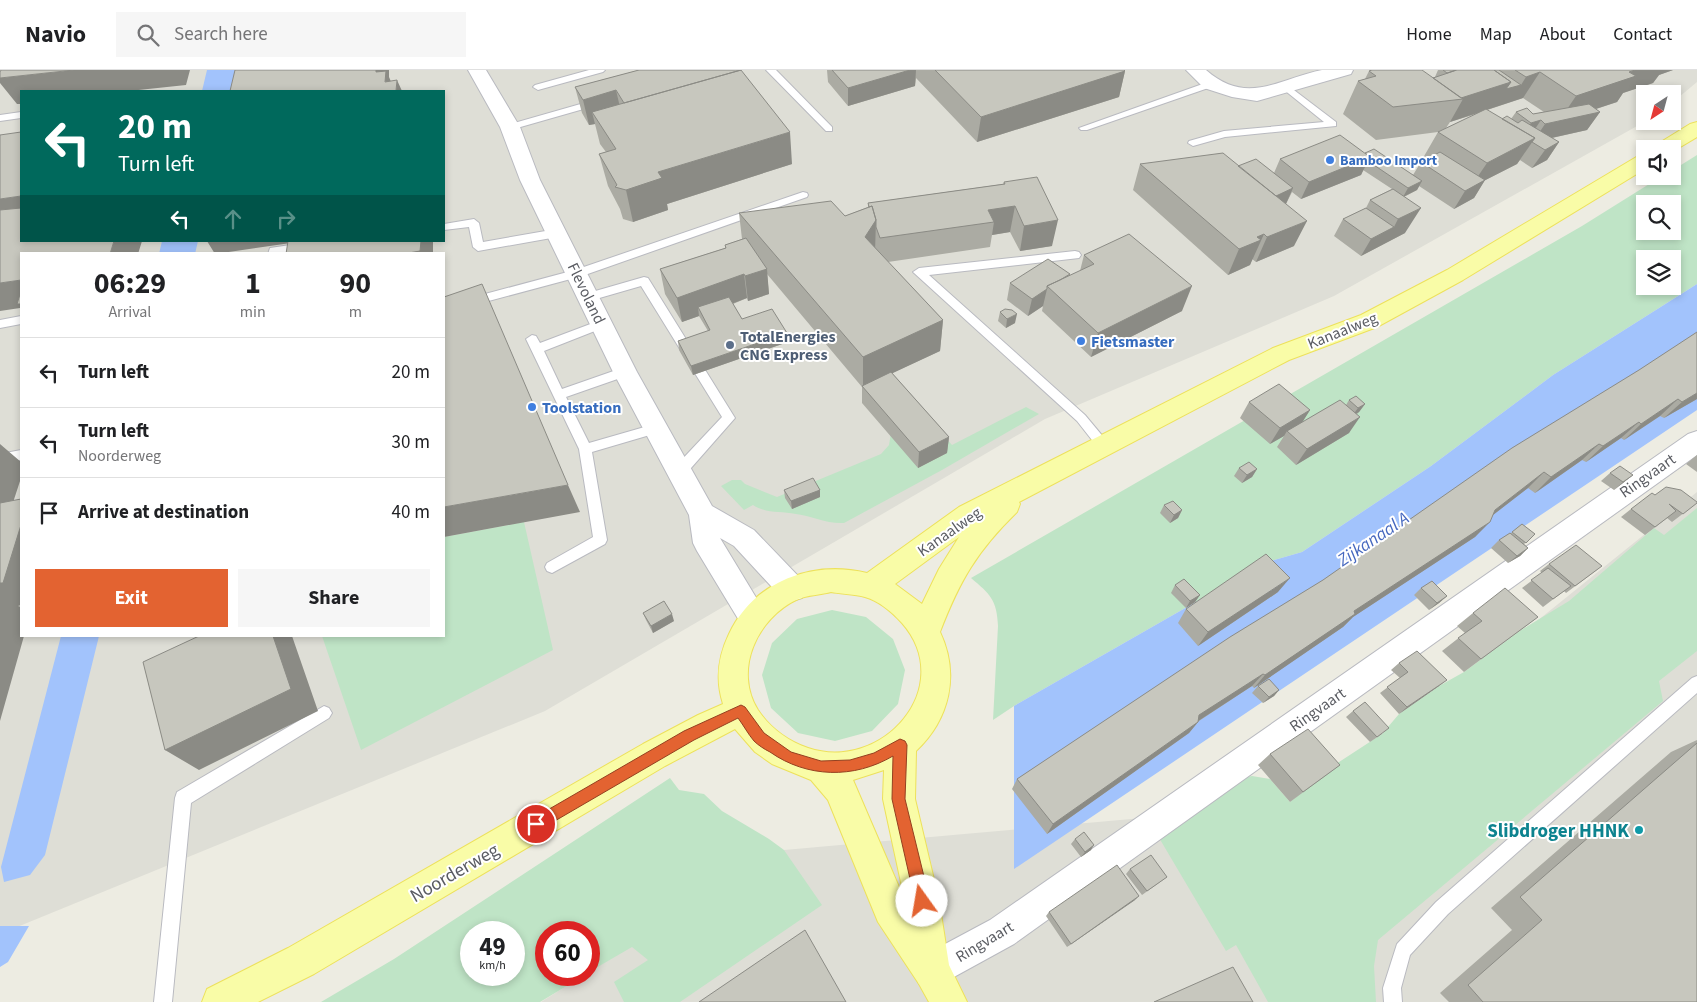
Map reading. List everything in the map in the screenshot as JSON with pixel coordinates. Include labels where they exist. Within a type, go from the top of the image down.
[{"type":"main road","points":[[1678,140],[1697,128]]},
{"type":"main road","name":"Kanaalweg","points":[[871,586],[969,515],[1281,354],[1369,320],[1455,275],[1636,165]]},
{"type":"main road","name":"Kanaalweg","points":[[926,631],[938,596],[960,556],[985,525],[1031,483]]},
{"type":"main road","points":[[831,580],[871,586],[893,596],[912,612],[926,631],[935,654],[937,679],[932,703],[919,726],[900,745],[877,759],[850,766],[821,767],[787,757],[760,738],[741,711],[733,687],[733,662],[740,639],[752,618],[770,601],[792,589],[831,580]]},
{"type":"main road","name":"Noorderweg","points":[[220,1002],[301,961],[702,728],[741,711]]},
{"type":"main road","points":[[900,745],[899,799],[922,901],[932,971]]},
{"type":"main road","points":[[821,767],[840,789],[890,910],[932,971],[949,1002]]},
{"type":"street","name":"Flevoland","points":[[477,70],[510,127],[530,180],[625,372],[702,514],[707,543],[752,618]]},
{"type":"street","points":[[1195,70],[1211,84],[1232,91],[1257,95],[1344,70]]},
{"type":"street","name":"Ringvaart","points":[[932,971],[1002,932],[1697,441]]},
{"type":"street","points":[[702,514],[744,538],[792,589]]},
{"type":"lane","points":[[538,87],[600,70]]},
{"type":"lane","points":[[771,70],[829,129]]},
{"type":"lane","points":[[1084,128],[1211,84]]},
{"type":"lane","points":[[1193,143],[1224,134],[1333,124],[1286,87]]},
{"type":"lane","points":[[510,127],[605,100]]},
{"type":"lane","points":[[0,118],[20,115]]},
{"type":"lane","points":[[445,309],[578,274],[803,195]]},
{"type":"lane","points":[[445,227],[474,223],[478,247],[557,233]]},
{"type":"lane","points":[[274,252],[318,245]]},
{"type":"lane","points":[[1075,254],[919,272],[1081,418],[1104,445]]},
{"type":"lane","points":[[589,296],[644,282],[729,418],[679,472]]},
{"type":"lane","points":[[0,324],[20,320]]},
{"type":"lane","points":[[552,567],[600,540],[585,449],[535,344],[601,324]]},
{"type":"lane","points":[[559,395],[625,372]]},
{"type":"lane","points":[[585,449],[655,429]]},
{"type":"lane","points":[[0,459],[20,455]]},
{"type":"lane","points":[[1393,1002],[1392,988],[1403,950],[1442,908],[1697,683]]},
{"type":"lane","points":[[163,1002],[184,798],[324,713]]},
{"type":"shaded area","points":[[0,70],[1697,70],[1697,82],[1681,95],[1681,85],[1636,85],[1636,127],[1334,296],[1045,419],[545,711],[0,934]]},
{"type":"shaded area","points":[[1697,492],[1697,1002],[541,1002],[566,986],[600,986],[600,965],[784,850],[1311,803]]},
{"type":"green space","points":[[1697,155],[1697,284],[1681,294],[1681,250],[1636,250],[1636,295],[1680,295],[1553,375],[1431,466],[1302,552],[1264,563],[1014,706],[993,720],[998,626],[996,610],[988,593],[971,578],[1582,226],[1648,185],[1681,185],[1681,165]]},
{"type":"green space","points":[[899,384],[952,445],[1026,407],[1039,414],[942,470],[844,523],[769,511],[753,505],[744,510],[721,486],[732,480],[741,480],[745,484],[777,497],[881,454],[889,445]]},
{"type":"green space","points":[[1697,508],[1697,651],[1659,681],[1663,701],[1378,940],[1374,966],[1376,1002],[1268,1002],[1236,945],[1226,951],[1155,831],[1232,780],[1252,776],[1270,779],[1290,802],[1336,764],[1382,734],[1399,714],[1439,686],[1464,672],[1521,630],[1569,601],[1654,528],[1664,535]]},
{"type":"green space","points":[[524,522],[553,650],[361,750],[322,637],[445,637],[445,537]]},
{"type":"green space","points":[[832,610],[866,617],[893,639],[905,670],[898,704],[872,731],[835,741],[798,733],[771,708],[762,675],[772,643],[797,619]]},
{"type":"green space","points":[[670,778],[679,790],[704,794],[722,811],[784,850],[822,905],[680,1002],[624,1002],[614,982],[648,960],[632,947],[600,966],[600,921],[535,921],[535,986],[567,986],[540,1002],[321,1002],[394,959]]},
{"type":"water","points":[[207,70],[241,70],[236,90],[202,90]]},
{"type":"water","points":[[162,242],[198,242],[195,252],[159,252]]},
{"type":"water","name":"Zijkanaal A","points":[[1697,284],[1697,410],[1014,869],[1014,706],[1264,563],[1302,552],[1431,466],[1553,375]]},
{"type":"water","points":[[61,637],[99,637],[45,855],[30,875],[4,882],[1,867]]},
{"type":"water","points":[[0,926],[29,926],[8,962],[0,967]]},
{"type":"building","points":[[1,70],[74,70],[0,78]]},
{"type":"building","points":[[235,70],[376,70],[376,72],[386,71],[385,82],[397,80],[396,90],[230,90]]},
{"type":"building","points":[[639,70],[741,70],[624,103],[616,90],[583,100],[575,87]]},
{"type":"building","points":[[741,70],[790,132],[658,172],[662,178],[626,190],[615,187],[617,185],[599,154],[616,149],[592,112]]},
{"type":"building","points":[[832,70],[910,70],[848,88]]},
{"type":"building","points":[[935,70],[1124,70],[1125,71],[981,117]]},
{"type":"building","points":[[1422,70],[1463,99],[1393,107],[1358,81],[1376,76],[1369,71]]},
{"type":"building","points":[[1443,70],[1456,70],[1447,73]]},
{"type":"building","points":[[1457,70],[1494,70],[1511,82],[1461,98],[1433,78]]},
{"type":"building","points":[[1494,70],[1499,70],[1521,85],[1506,89],[1511,82]]},
{"type":"building","points":[[1515,70],[1635,70],[1629,72],[1636,76],[1576,96],[1540,72],[1526,77]]},
{"type":"building","points":[[1589,104],[1600,112],[1545,124],[1541,120],[1531,123],[1516,112],[1527,108],[1533,114]]},
{"type":"building","points":[[1486,109],[1535,138],[1487,163],[1438,132]]},
{"type":"building","points":[[1507,116],[1518,123],[1522,120],[1559,142],[1545,150],[1532,142],[1535,138],[1502,119]]},
{"type":"building","points":[[20,132],[20,196],[0,199],[0,135]]},
{"type":"building","points":[[1340,135],[1370,157],[1309,182],[1280,159]]},
{"type":"building","points":[[1374,149],[1422,181],[1408,188],[1368,161],[1370,157],[1365,153]]},
{"type":"building","points":[[1440,152],[1485,180],[1465,191],[1421,162]]},
{"type":"building","points":[[1223,153],[1307,221],[1267,237],[1264,234],[1257,237],[1261,240],[1239,249],[1140,164]]},
{"type":"building","points":[[1256,159],[1293,188],[1276,196],[1238,166]]},
{"type":"building","points":[[1037,177],[1058,220],[1024,226],[1015,206],[988,210],[994,222],[880,238],[872,206],[869,207],[868,203],[1005,184],[1004,182]]},
{"type":"building","points":[[1393,189],[1421,208],[1398,219],[1370,200]]},
{"type":"building","points":[[831,201],[845,216],[872,206],[876,220],[865,237],[943,320],[863,357],[739,213]]},
{"type":"building","points":[[20,208],[20,242],[114,242],[111,252],[20,252],[20,280],[0,283],[0,210]]},
{"type":"building","points":[[1366,208],[1394,227],[1371,239],[1343,219]]},
{"type":"building","points":[[1129,234],[1192,286],[1098,333],[1047,286],[1094,264],[1084,255]]},
{"type":"building","points":[[746,238],[767,269],[745,276],[744,274],[677,298],[660,269],[726,248],[725,245]]},
{"type":"building","points":[[288,242],[421,242],[420,251],[414,252],[286,252]]},
{"type":"building","points":[[1048,259],[1070,274],[1047,286],[1047,289],[1032,299],[1010,283]]},
{"type":"building","points":[[482,284],[568,485],[445,507],[445,297]]},
{"type":"building","points":[[729,297],[742,319],[772,309],[787,333],[691,366],[678,341],[710,330],[698,307]]},
{"type":"building","points":[[1005,309],[1012,310],[1017,314],[1007,319],[1000,312]]},
{"type":"building","points":[[1697,332],[1697,393],[1682,402],[1678,399],[1641,424],[1639,422],[1603,446],[1599,444],[1551,477],[1544,472],[1495,510],[1490,522],[1354,611],[1355,614],[1265,675],[1263,674],[1199,715],[1198,722],[1053,824],[1017,779],[1230,637],[1323,580],[1512,448]]},
{"type":"building","points":[[891,372],[949,437],[919,452],[862,386]]},
{"type":"building","points":[[1279,384],[1310,410],[1280,428],[1249,402]]},
{"type":"building","points":[[1356,396],[1365,404],[1358,408],[1349,400]]},
{"type":"building","points":[[1340,400],[1360,417],[1307,449],[1287,431]]},
{"type":"building","points":[[1249,462],[1257,469],[1247,475],[1239,468]]},
{"type":"building","points":[[1620,466],[1633,475],[1623,482],[1610,473]]},
{"type":"building","points":[[813,478],[820,490],[791,501],[784,490]]},
{"type":"building","points":[[1666,487],[1681,490],[1697,503],[1683,514],[1669,504],[1676,511],[1655,527],[1631,509],[1652,493],[1655,495]]},
{"type":"building","points":[[20,499],[20,528],[3,583],[0,583],[0,503]]},
{"type":"building","points":[[1173,501],[1182,510],[1174,515],[1164,505]]},
{"type":"building","points":[[1522,524],[1535,534],[1526,543],[1512,532]]},
{"type":"building","points":[[1510,533],[1528,548],[1517,556],[1499,540]]},
{"type":"building","points":[[1576,545],[1602,566],[1575,586],[1549,564]]},
{"type":"building","points":[[1266,554],[1290,578],[1208,632],[1186,609]]},
{"type":"building","points":[[1548,568],[1571,586],[1553,599],[1531,580]]},
{"type":"building","points":[[1184,579],[1200,595],[1190,601],[1175,585]]},
{"type":"building","points":[[1432,581],[1447,596],[1437,603],[1421,588]]},
{"type":"building","points":[[1505,588],[1538,617],[1481,659],[1458,638],[1482,621],[1473,613]]},
{"type":"building","points":[[664,601],[672,614],[651,626],[643,613]]},
{"type":"building","points":[[197,637],[273,637],[291,689],[165,750],[143,662]]},
{"type":"building","points":[[1417,651],[1447,680],[1407,707],[1387,687],[1408,672],[1399,663]]},
{"type":"building","points":[[1269,679],[1279,690],[1269,697],[1258,686]]},
{"type":"building","points":[[1365,702],[1389,728],[1377,737],[1353,711]]},
{"type":"building","points":[[1308,729],[1340,765],[1303,792],[1270,754]]},
{"type":"building","name":"Slibdroger HHNK","points":[[1697,743],[1697,1002],[1483,1002],[1468,985],[1542,920],[1520,897]]},
{"type":"building","points":[[1084,832],[1094,845],[1085,852],[1075,839]]},
{"type":"building","points":[[1151,855],[1167,877],[1147,891],[1130,869]]},
{"type":"building","points":[[1117,865],[1139,896],[1071,944],[1049,912]]},
{"type":"building","points":[[805,930],[846,1002],[699,1002]]},
{"type":"building","points":[[1233,967],[1253,1002],[1154,1002]]},
{"type":"place","name":"Bamboo Import","points":[[1330,160]]},
{"type":"place","name":"Fietsmaster","points":[[1081,341]]},
{"type":"place","name":"TotalEnergies CNG Express","points":[[730,345]]},
{"type":"place","name":"Toolstation","points":[[532,407]]},
{"type":"place","name":"Slibdroger HHNK","points":[[1639,830]]},
{"type":"route","points":[[536,824],[689,735],[741,711],[760,738],[787,757],[821,767],[850,766],[877,759],[900,745],[899,799],[922,901]]}]
